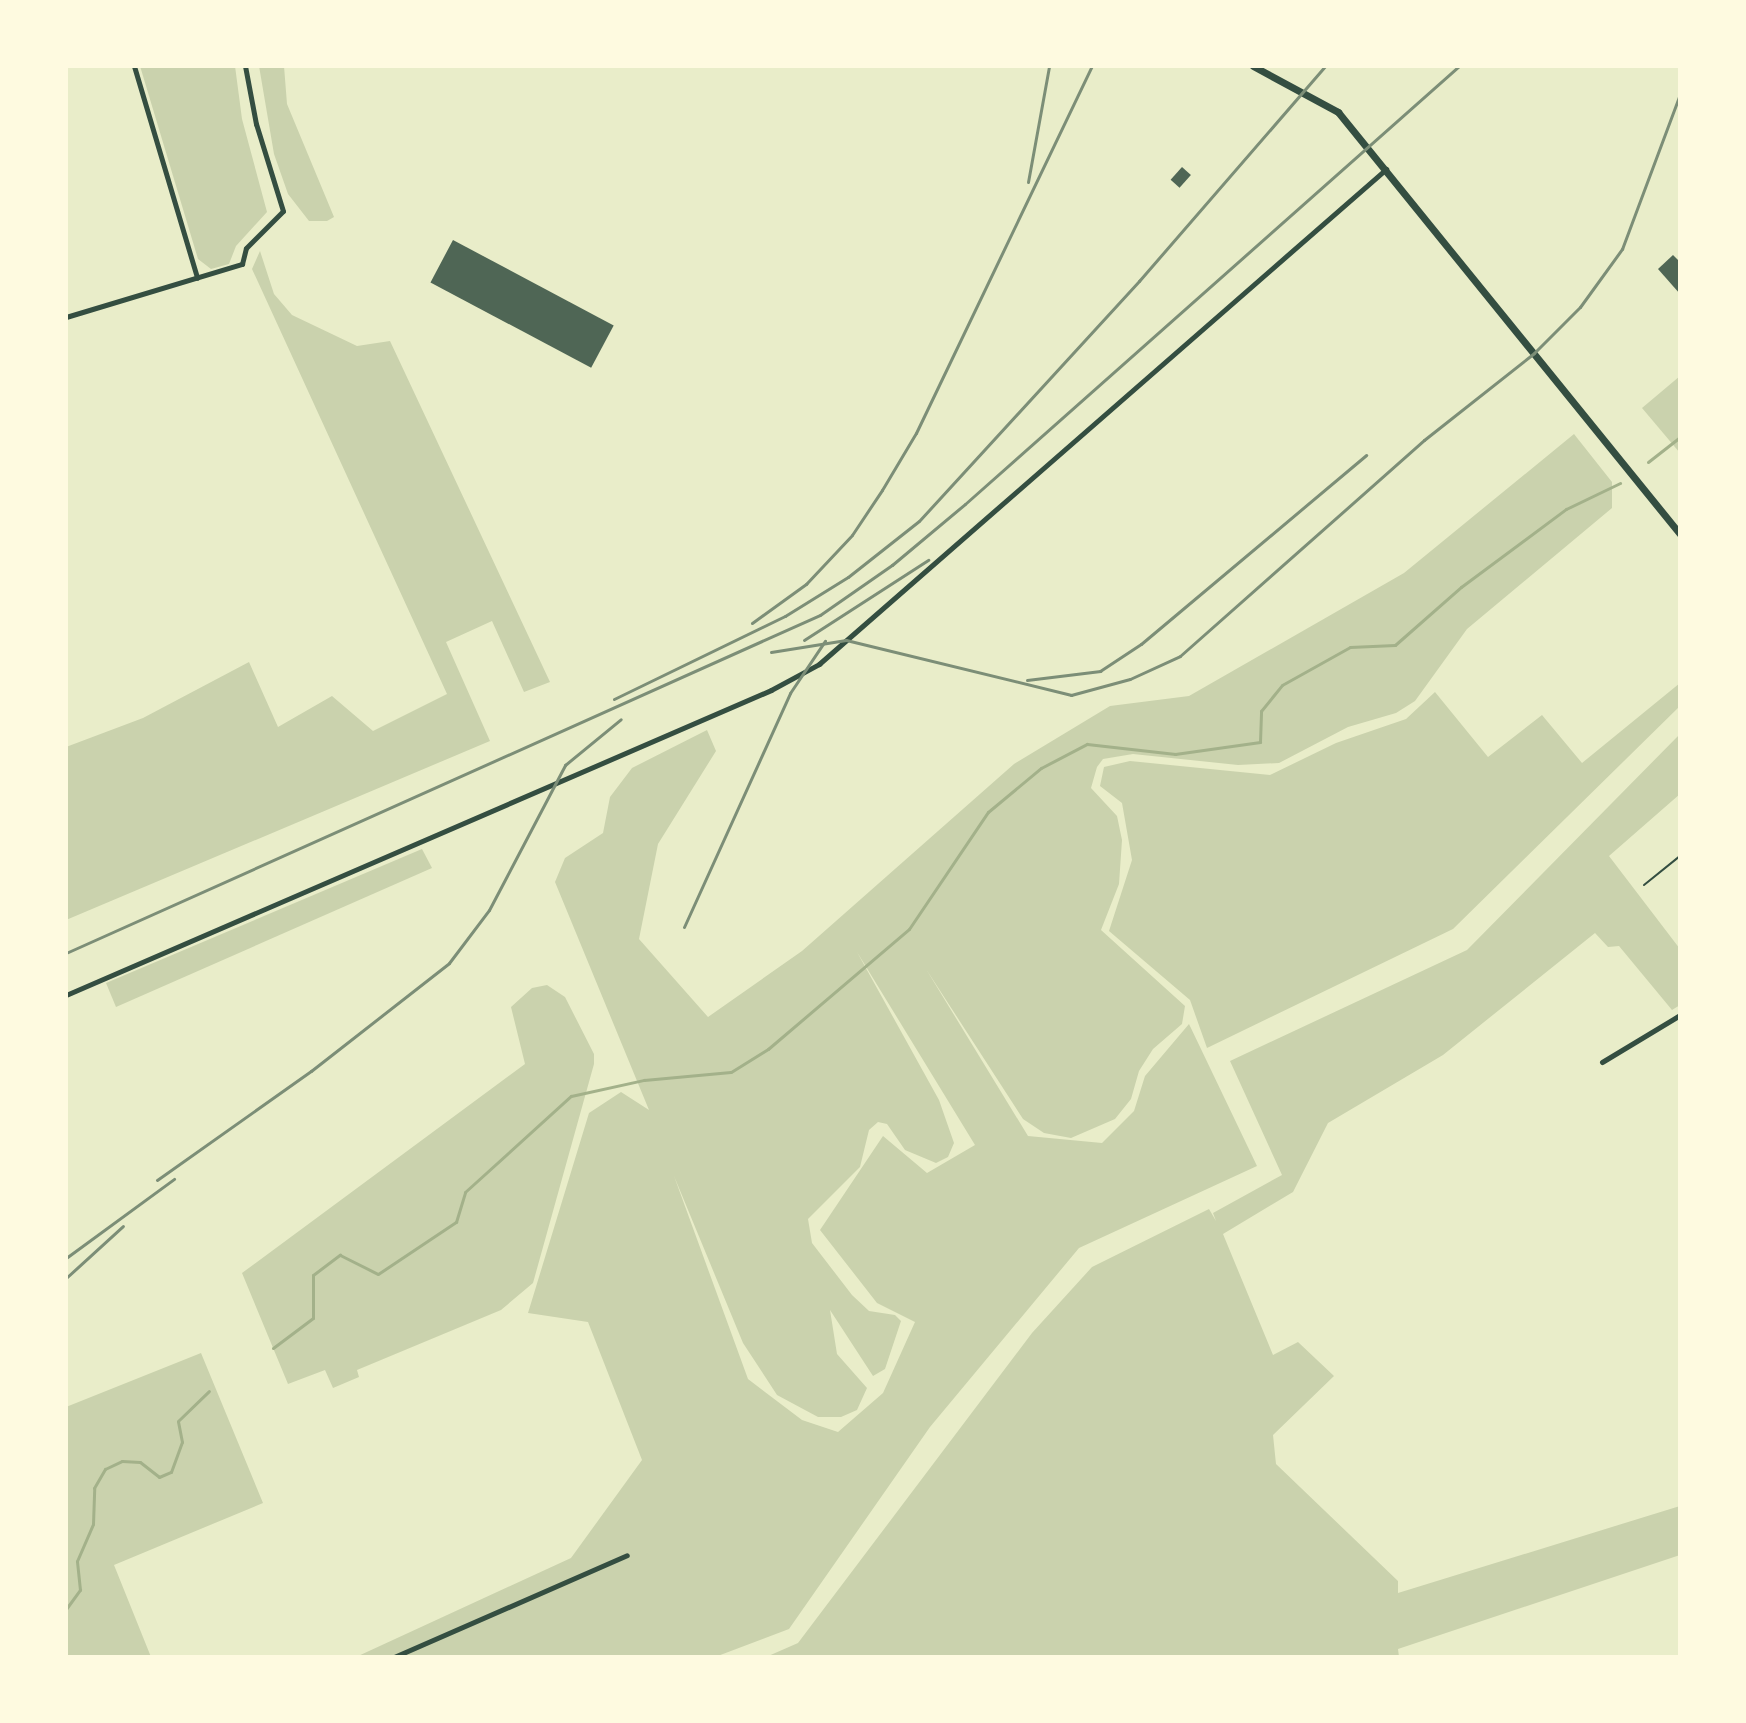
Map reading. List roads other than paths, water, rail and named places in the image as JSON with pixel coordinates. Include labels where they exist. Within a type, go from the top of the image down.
[{"type":"main road","points":[[1253,66],[1338,112],[1680,534]]},
{"type":"street","points":[[134,66],[197,278]]},
{"type":"street","points":[[66,317],[242,264],[246,248],[283,211],[256,124],[245,66]]},
{"type":"street","points":[[66,995],[771,690],[819,664],[1387,169]]},
{"type":"street","points":[[1602,1062],[1680,1015]]},
{"type":"street","points":[[394,1657],[627,1555]]},
{"type":"lane","points":[[1644,885],[1680,856]]},
{"type":"waterway","points":[[1648,462],[1680,437]]},
{"type":"waterway","points":[[273,1348],[313,1318],[313,1275],[340,1255],[378,1274],[456,1222],[465,1192],[571,1096],[644,1080],[731,1072],[768,1049],[909,929],[988,812],[1041,768],[1087,744],[1175,754],[1260,742],[1261,711],[1282,685],[1350,647],[1395,645],[1461,587],[1566,509],[1620,483]]},
{"type":"waterway","points":[[66,1609],[80,1590],[77,1561],[93,1524],[94,1488],[105,1469],[122,1461],[140,1462],[159,1477],[171,1472],[182,1442],[178,1421],[209,1391]]},
{"type":"railway","points":[[1028,182],[1049,66]]},
{"type":"railway","points":[[752,623],[806,584],[852,535],[882,490],[916,433],[1092,66]]},
{"type":"railway","points":[[614,699],[785,616],[848,577],[919,521],[1139,281],[1325,66]]},
{"type":"railway","points":[[66,953],[820,615],[892,565],[965,504],[1459,66]]},
{"type":"railway","points":[[771,652],[846,640],[1071,695],[1130,679],[1180,656],[1424,440],[1534,353],[1580,307],[1622,249],[1680,94]]},
{"type":"railway","points":[[1027,680],[1100,671],[1141,644],[1366,455]]},
{"type":"railway","points":[[804,640],[928,560]]},
{"type":"railway","points":[[684,927],[790,693],[825,641]]},
{"type":"railway","points":[[157,1180],[311,1071],[449,963],[489,910],[565,765],[621,719]]},
{"type":"railway","points":[[66,1258],[174,1179]]},
{"type":"railway","points":[[66,1278],[123,1226]]}]
